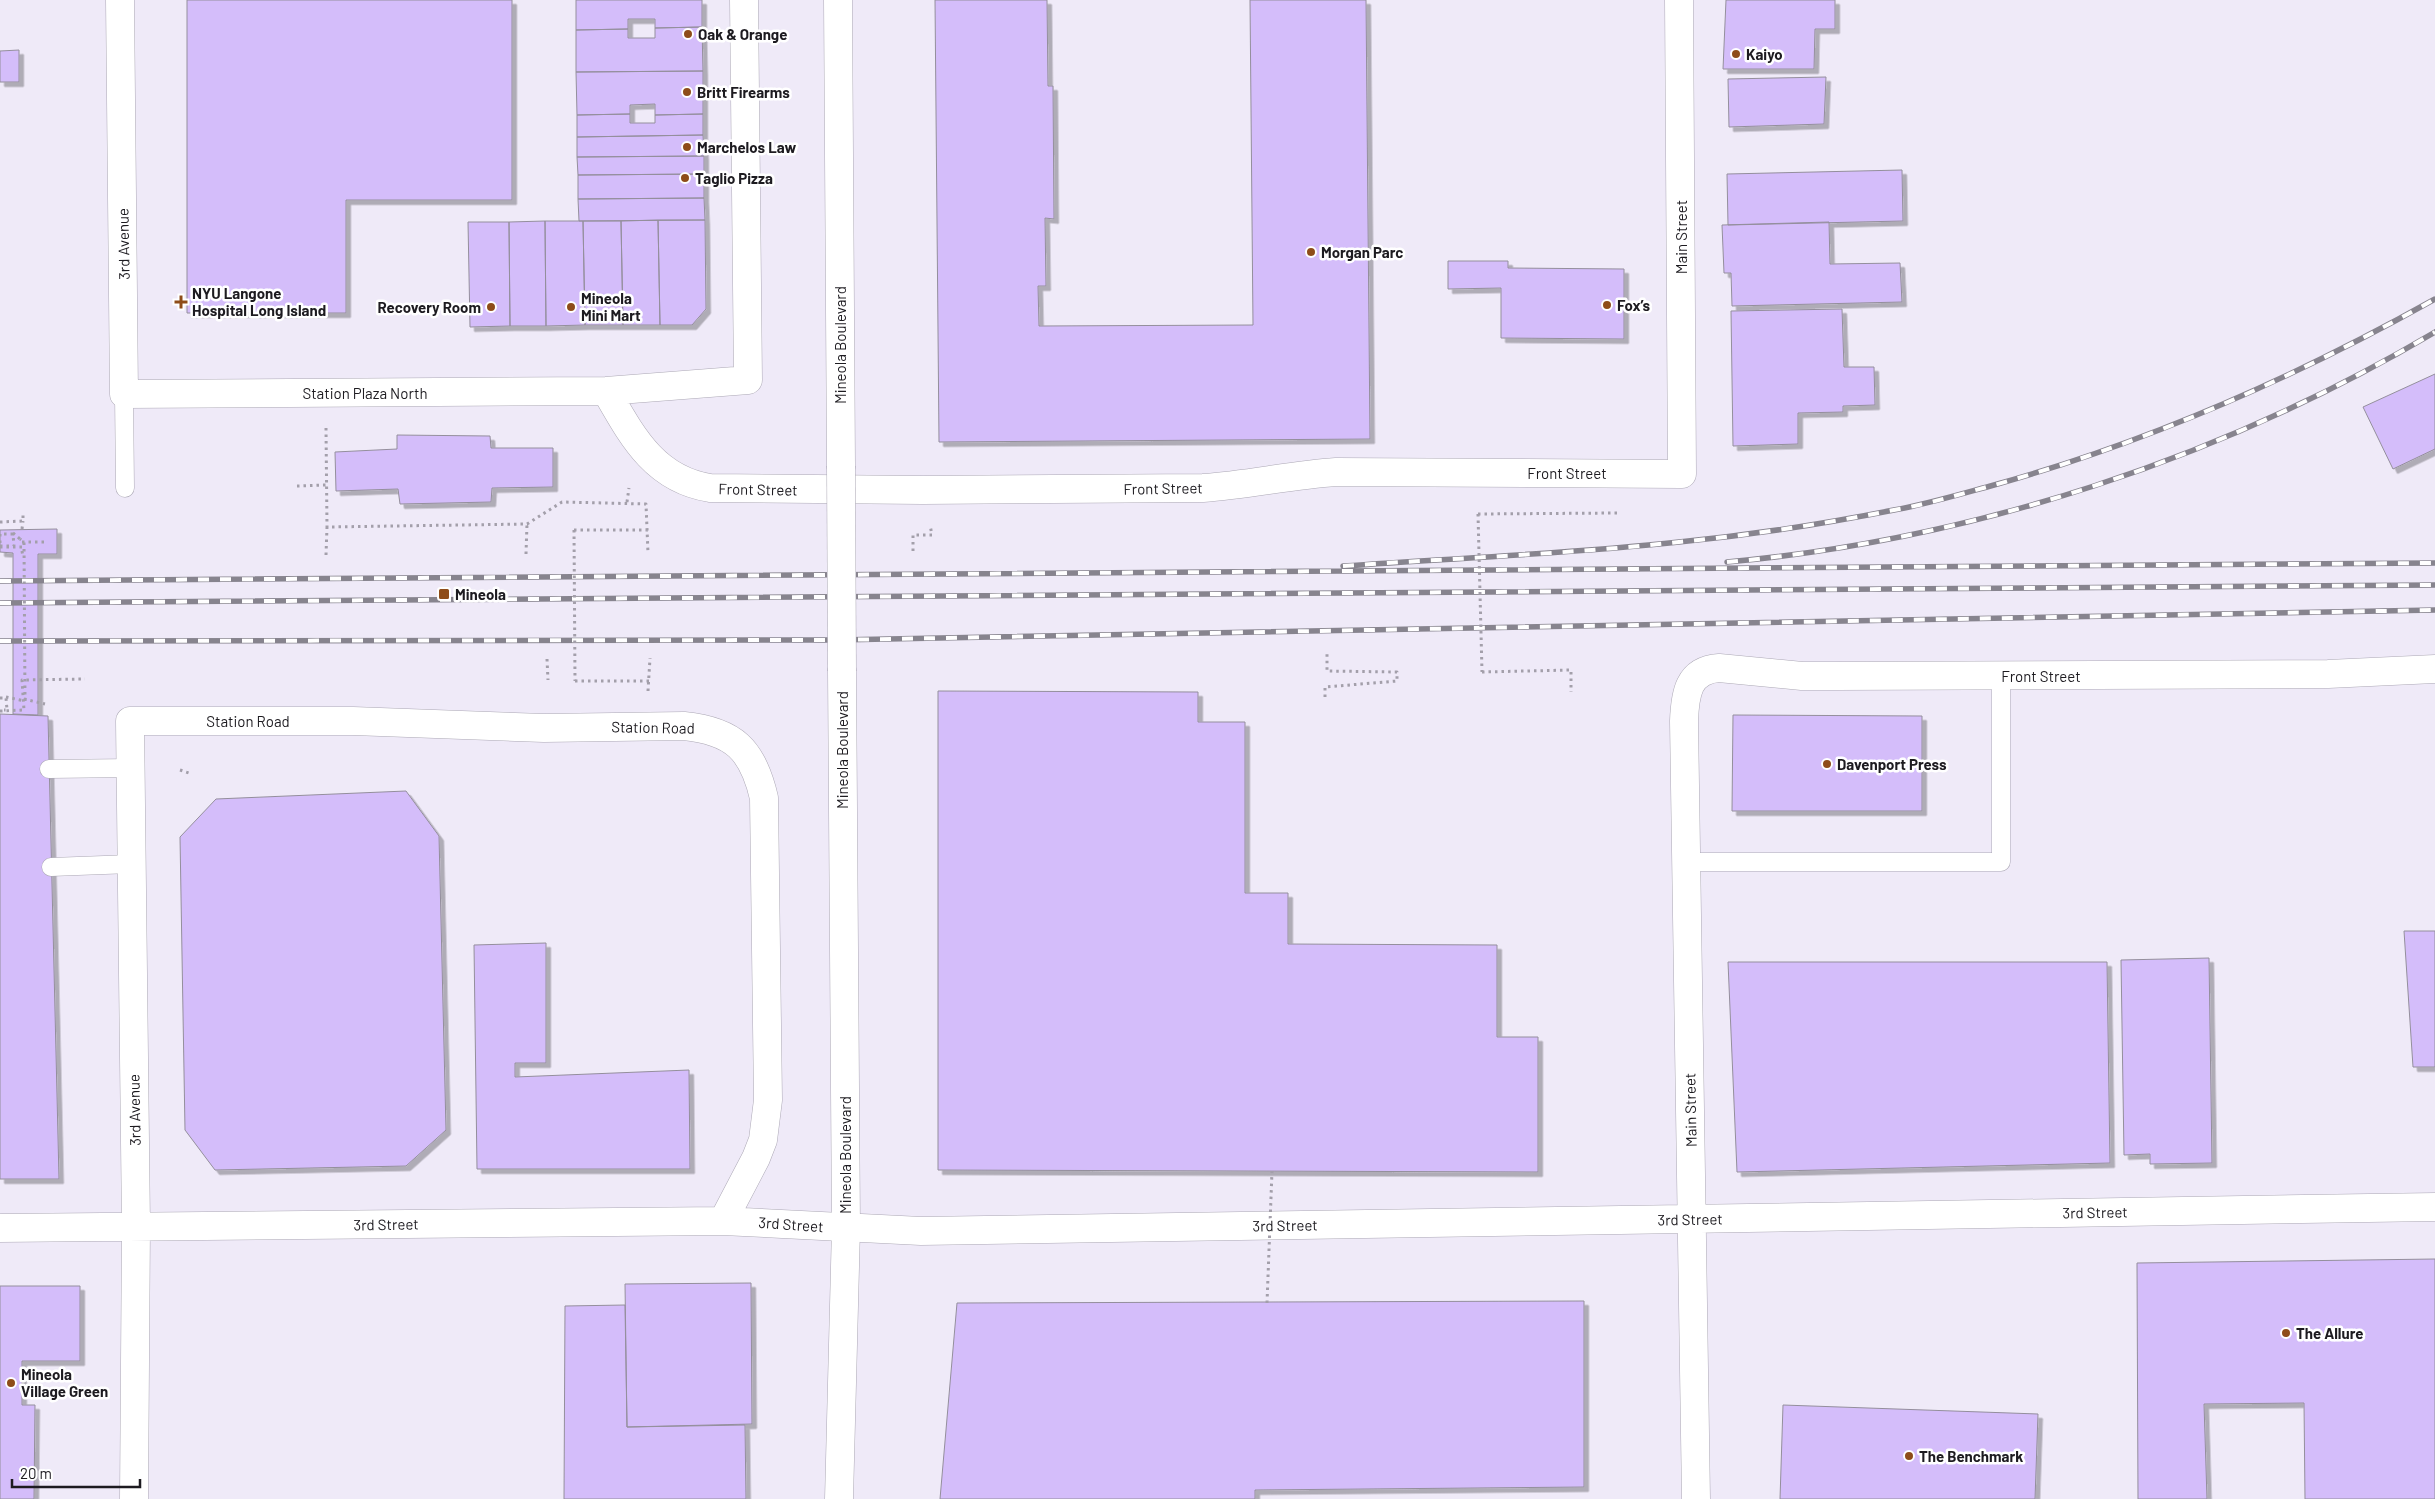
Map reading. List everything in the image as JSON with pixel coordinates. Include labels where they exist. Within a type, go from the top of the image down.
[{"type":"street","name":"3rd Avenue","points":[[120,0],[124,394]]},
{"type":"street","name":"Station Plaza North","points":[[124,394],[606,391],[748,380],[744,0]]},
{"type":"street","name":"Mineola Boulevard","points":[[838,0],[846,1228],[839,1499]]},
{"type":"street","name":"Main Street","points":[[1679,0],[1682,474]]},
{"type":"street","name":"Front Street","points":[[606,391],[651,459],[678,480],[695,486],[719,488],[1203,488],[1233,486],[1295,475],[1336,472],[1682,474]]},
{"type":"street","name":"Front Street","points":[[1684,721],[1685,701],[1690,684],[1695,676],[1707,669],[1744,669],[1802,676],[2001,676],[2328,674],[2435,669]]},
{"type":"street","name":"3rd Avenue","points":[[130,721],[136,1226],[134,1499]]},
{"type":"street","name":"Station Road","points":[[130,721],[353,721],[544,728],[684,726],[703,728],[722,735],[741,747],[753,761],[764,798],[768,1100],[763,1140],[756,1158],[723,1221]]},
{"type":"street","name":"Main Street","points":[[1684,721],[1696,1499]]},
{"type":"street","name":"3rd Street","points":[[0,1228],[723,1221],[921,1232],[2435,1207]]},
{"type":"lane","name":"3rd Avenue","points":[[124,394],[125,488]]},
{"type":"lane","points":[[1687,862],[2001,862],[2001,676]]},
{"type":"lane","points":[[49,769],[131,768]]},
{"type":"lane","points":[[52,867],[131,864]]},
{"type":"path","points":[[326,393],[326,555]]},
{"type":"path","points":[[298,486],[326,485]]},
{"type":"path","points":[[327,527],[527,524],[562,502],[627,502],[646,504],[648,553]]},
{"type":"path","points":[[22,529],[23,512]]},
{"type":"path","points":[[1571,692],[1571,670],[1482,672],[1478,514],[1597,514]]},
{"type":"path","points":[[0,522],[23,521]]},
{"type":"path","points":[[526,554],[527,524]]},
{"type":"path","points":[[913,551],[913,535],[932,535],[930,524]]},
{"type":"path","points":[[648,530],[574,530],[575,681],[649,681]]},
{"type":"path","points":[[0,533],[13,533],[23,542],[47,542]]},
{"type":"path","points":[[0,533],[12,533],[13,546],[0,546]]},
{"type":"path","points":[[0,546],[7,546],[14,546],[13,534],[0,534],[0,541],[0,548],[22,549],[23,557]]},
{"type":"path","points":[[0,710],[24,710],[23,542]]},
{"type":"path","points":[[1325,697],[1325,687],[1397,681],[1397,672],[1327,671],[1327,653]]},
{"type":"path","points":[[648,695],[650,658]]},
{"type":"path","points":[[547,659],[548,680]]},
{"type":"path","points":[[25,700],[22,680],[85,679]]},
{"type":"path","points":[[0,710],[6,709],[6,703],[6,696],[0,697],[6,697],[25,700],[45,704]]},
{"type":"path","points":[[0,698],[6,698],[7,710],[0,710]]},
{"type":"path","points":[[180,770],[189,773]]},
{"type":"path","points":[[1267,1303],[1272,1171]]},
{"type":"building","points":[[187,0],[512,0],[512,200],[346,200],[346,313],[187,313]]},
{"type":"building","points":[[576,0],[702,0],[702,27],[655,28],[655,19],[628,19],[628,29],[576,30]]},
{"type":"building","name":"Morgan Parc","points":[[935,0],[1047,0],[1048,86],[1053,86],[1054,219],[1045,218],[1046,286],[1038,286],[1039,326],[1253,325],[1250,0],[1366,0],[1370,439],[939,442]]},
{"type":"building","points":[[1726,0],[1835,0],[1835,29],[1815,29],[1814,69],[1723,69]]},
{"type":"building","points":[[702,27],[703,71],[576,72],[576,30],[628,29],[628,38],[655,38],[655,28]]},
{"type":"building","points":[[19,50],[19,82],[0,82],[0,51]]},
{"type":"building","points":[[703,71],[703,114],[655,115],[655,104],[630,105],[630,114],[577,115],[576,72]]},
{"type":"building","points":[[1826,77],[1824,124],[1729,127],[1728,79]]},
{"type":"building","points":[[630,114],[630,123],[655,123],[655,115],[703,114],[703,135],[577,137],[577,115]]},
{"type":"building","points":[[703,135],[704,156],[577,157],[577,137]]},
{"type":"building","points":[[704,156],[704,174],[578,175],[577,157]]},
{"type":"building","points":[[1902,170],[1903,221],[1728,225],[1727,174]]},
{"type":"building","points":[[704,174],[704,198],[578,199],[578,175]]},
{"type":"building","points":[[704,198],[705,220],[579,221],[578,199]]},
{"type":"building","points":[[658,220],[660,325],[623,325],[621,221]]},
{"type":"building","points":[[658,220],[705,220],[706,309],[692,325],[660,325]]},
{"type":"building","points":[[545,221],[546,326],[510,326],[509,222]]},
{"type":"building","points":[[545,221],[583,221],[585,325],[546,326]]},
{"type":"building","points":[[583,221],[621,221],[623,325],[585,325]]},
{"type":"building","points":[[468,222],[509,222],[510,326],[470,327]]},
{"type":"building","points":[[1829,222],[1830,264],[1900,263],[1902,302],[1732,306],[1731,273],[1724,273],[1722,225]]},
{"type":"building","points":[[1448,261],[1508,261],[1508,268],[1624,269],[1624,339],[1501,338],[1501,288],[1448,289]]},
{"type":"building","points":[[1842,309],[1844,367],[1874,367],[1875,405],[1843,406],[1843,412],[1798,413],[1798,444],[1733,446],[1731,311]]},
{"type":"building","points":[[2435,374],[2435,449],[2393,469],[2363,407]]},
{"type":"building","points":[[397,435],[490,436],[491,448],[553,448],[553,487],[492,488],[491,502],[400,504],[398,489],[336,491],[335,452],[397,449]]},
{"type":"building","points":[[57,529],[57,554],[38,554],[38,715],[13,714],[13,553],[0,552],[0,530]]},
{"type":"building","points":[[938,691],[1198,692],[1198,722],[1245,722],[1245,893],[1288,893],[1288,944],[1497,945],[1497,1037],[1538,1037],[1538,1172],[938,1170]]},
{"type":"building","points":[[0,714],[48,716],[59,1179],[0,1179]]},
{"type":"building","name":"Davenport Press","points":[[1733,715],[1922,716],[1922,811],[1732,811]]},
{"type":"building","points":[[406,791],[439,836],[446,1130],[406,1166],[215,1170],[185,1130],[180,837],[216,799]]},
{"type":"building","points":[[2404,931],[2435,931],[2435,1067],[2413,1067]]},
{"type":"building","points":[[546,943],[546,1063],[515,1063],[515,1077],[689,1070],[690,1169],[477,1169],[474,945]]},
{"type":"building","points":[[2209,958],[2212,1163],[2150,1164],[2150,1154],[2124,1155],[2121,960]]},
{"type":"building","points":[[1728,962],[2107,962],[2110,1163],[1737,1172]]},
{"type":"building","name":"The Allure","points":[[2435,1259],[2435,1499],[2305,1499],[2304,1403],[2204,1404],[2207,1499],[2138,1499],[2137,1263]]},
{"type":"building","points":[[751,1283],[752,1424],[627,1427],[625,1284]]},
{"type":"building","name":"Mineola Village Green","points":[[0,1286],[80,1286],[80,1361],[22,1361],[22,1405],[35,1405],[34,1499],[0,1499]]},
{"type":"building","points":[[1584,1301],[1584,1487],[1255,1490],[1255,1499],[940,1499],[957,1303]]},
{"type":"building","points":[[625,1305],[627,1427],[745,1425],[746,1499],[564,1499],[565,1306]]},
{"type":"building","name":"The Benchmark","points":[[1783,1405],[2038,1414],[2035,1499],[1780,1499]]},
{"type":"railway","points":[[1343,566],[1595,550],[1706,539],[1814,524],[1932,502],[2052,468],[2108,449],[2220,406],[2328,355],[2435,299]]},
{"type":"railway","points":[[1727,562],[1820,551],[1912,534],[2003,513],[2094,486],[2183,454],[2269,418],[2354,377],[2435,332]]},
{"type":"railway","points":[[0,581],[2435,563]]},
{"type":"railway","points":[[0,603],[2435,585]]},
{"type":"railway","points":[[0,641],[836,640],[2435,610]]},
{"type":"place","name":"Oak & Orange","points":[[688,34]]},
{"type":"place","name":"Kaiyo","points":[[1736,54]]},
{"type":"place","name":"Britt Firearms","points":[[687,92]]},
{"type":"place","name":"Marchelos Law","points":[[687,147]]},
{"type":"place","name":"Taglio Pizza","points":[[685,178]]},
{"type":"place","name":"Morgan Parc","points":[[1311,252]]},
{"type":"place","name":"NYU Langone Hospital Long Island","points":[[181,302]]},
{"type":"place","name":"Fox’s","points":[[1607,305]]},
{"type":"place","name":"Recovery Room","points":[[491,307]]},
{"type":"place","name":"Mineola Mini Mart","points":[[571,307]]},
{"type":"place","name":"Mineola","points":[[444,594]]},
{"type":"place","name":"Davenport Press","points":[[1827,764]]},
{"type":"place","name":"The Allure","points":[[2286,1333]]},
{"type":"place","name":"Mineola Village Green","points":[[11,1383]]},
{"type":"place","name":"The Benchmark","points":[[1909,1456]]}]
